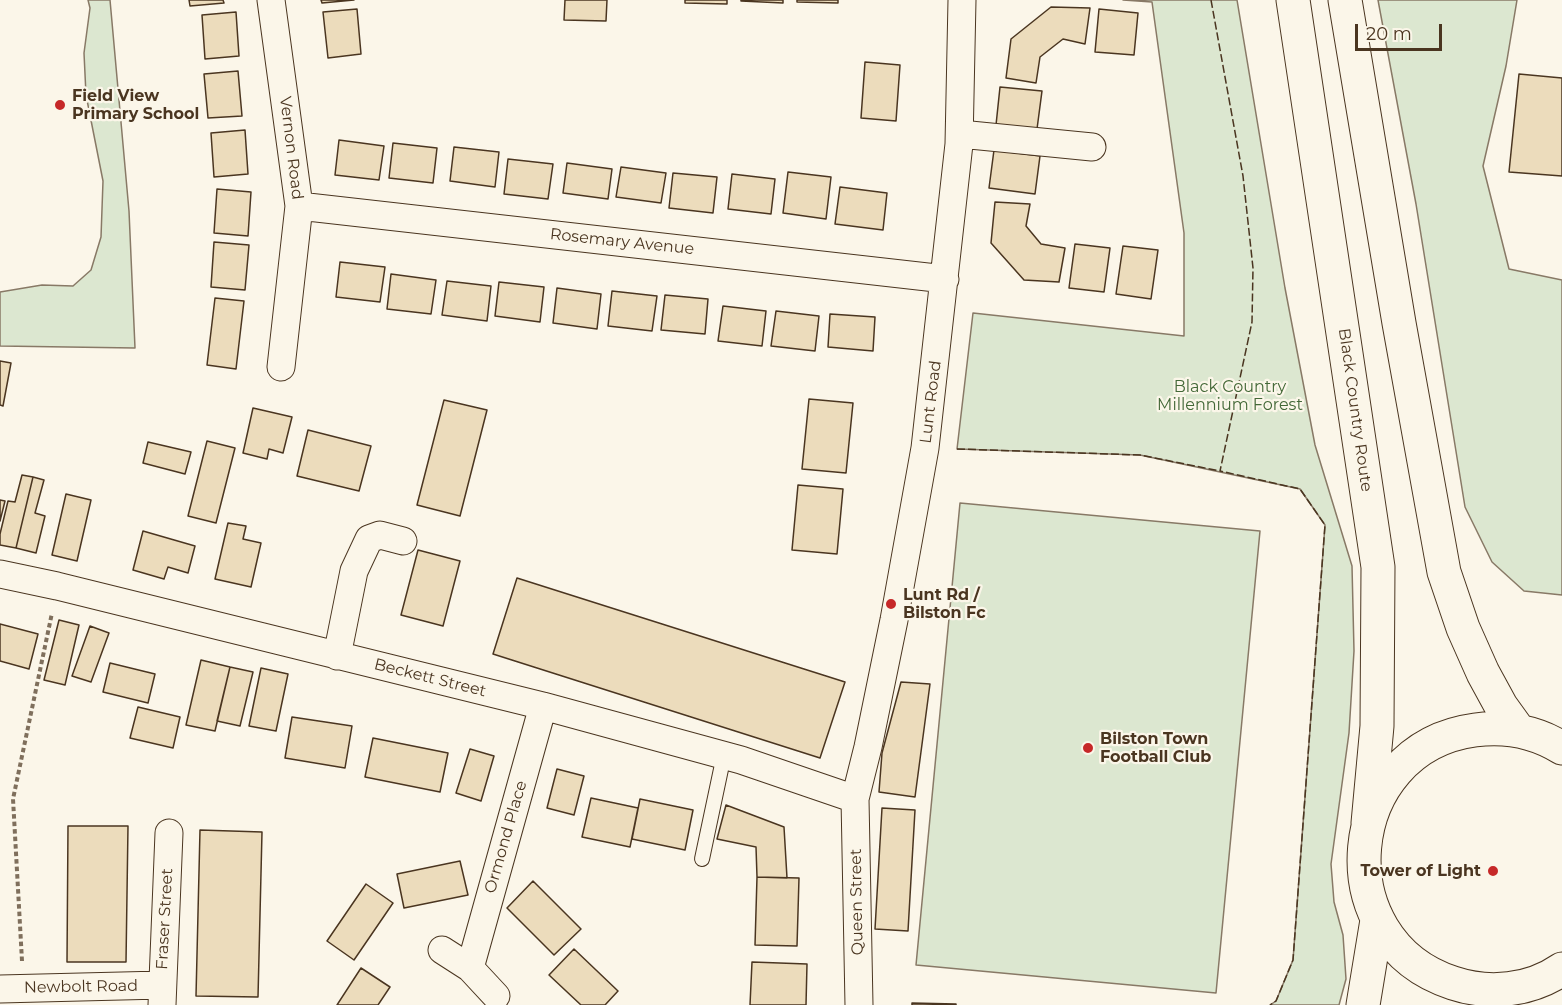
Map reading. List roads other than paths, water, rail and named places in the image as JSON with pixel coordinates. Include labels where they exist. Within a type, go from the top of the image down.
[{"type":"highway","name":"Black Country Route","points":[[1293,0],[1330,235],[1361,467],[1378,567],[1377,726],[1368,823]]},
{"type":"highway","points":[[1345,0],[1399,323],[1444,572],[1463,628],[1500,706],[1537,734],[1562,748]]},
{"type":"highway","points":[[1537,734],[1503,729],[1471,731],[1440,740],[1425,748],[1400,768],[1377,801],[1368,823],[1363,848],[1363,873],[1377,920],[1393,943],[1412,962],[1449,982],[1476,988],[1503,989],[1524,986],[1553,974]]},
{"type":"highway","points":[[1363,1005],[1377,920]]},
{"type":"highway","points":[[1520,1005],[1553,974]]},
{"type":"street","name":"Vernon Road","points":[[271,0],[299,206],[281,368]]},
{"type":"street","name":"Lunt Road","points":[[855,799],[894,620],[926,448],[960,134],[962,0]]},
{"type":"street","points":[[960,134],[1092,147]]},
{"type":"street","name":"Rosemary Avenue","points":[[299,206],[945,279]]},
{"type":"street","points":[[338,656],[354,571],[369,539],[380,535],[403,541]]},
{"type":"street","name":"Beckett Street","points":[[0,574],[57,586],[543,706],[724,755],[855,799]]},
{"type":"street","name":"Ormond Place","points":[[470,968],[543,706]]},
{"type":"street","name":"Queen Street","points":[[855,799],[859,1005]]},
{"type":"street","name":"Fraser Street","points":[[162,995],[169,833]]},
{"type":"street","points":[[442,950],[470,968],[496,996]]},
{"type":"street","name":"Newbolt Road","points":[[12,989],[162,995]]},
{"type":"lane","points":[[702,859],[724,755]]},
{"type":"place","name":"Field View Primary School","points":[[60,105]]},
{"type":"place","name":"Lunt Rd / Bilston Fc","points":[[891,604]]},
{"type":"place","name":"Bilston Town Football Club","points":[[1088,748]]},
{"type":"place","name":"Tower of Light","points":[[1493,871]]},
{"type":"park label","name":"Black Country Millennium Forest","points":[[1230,396]]}]
